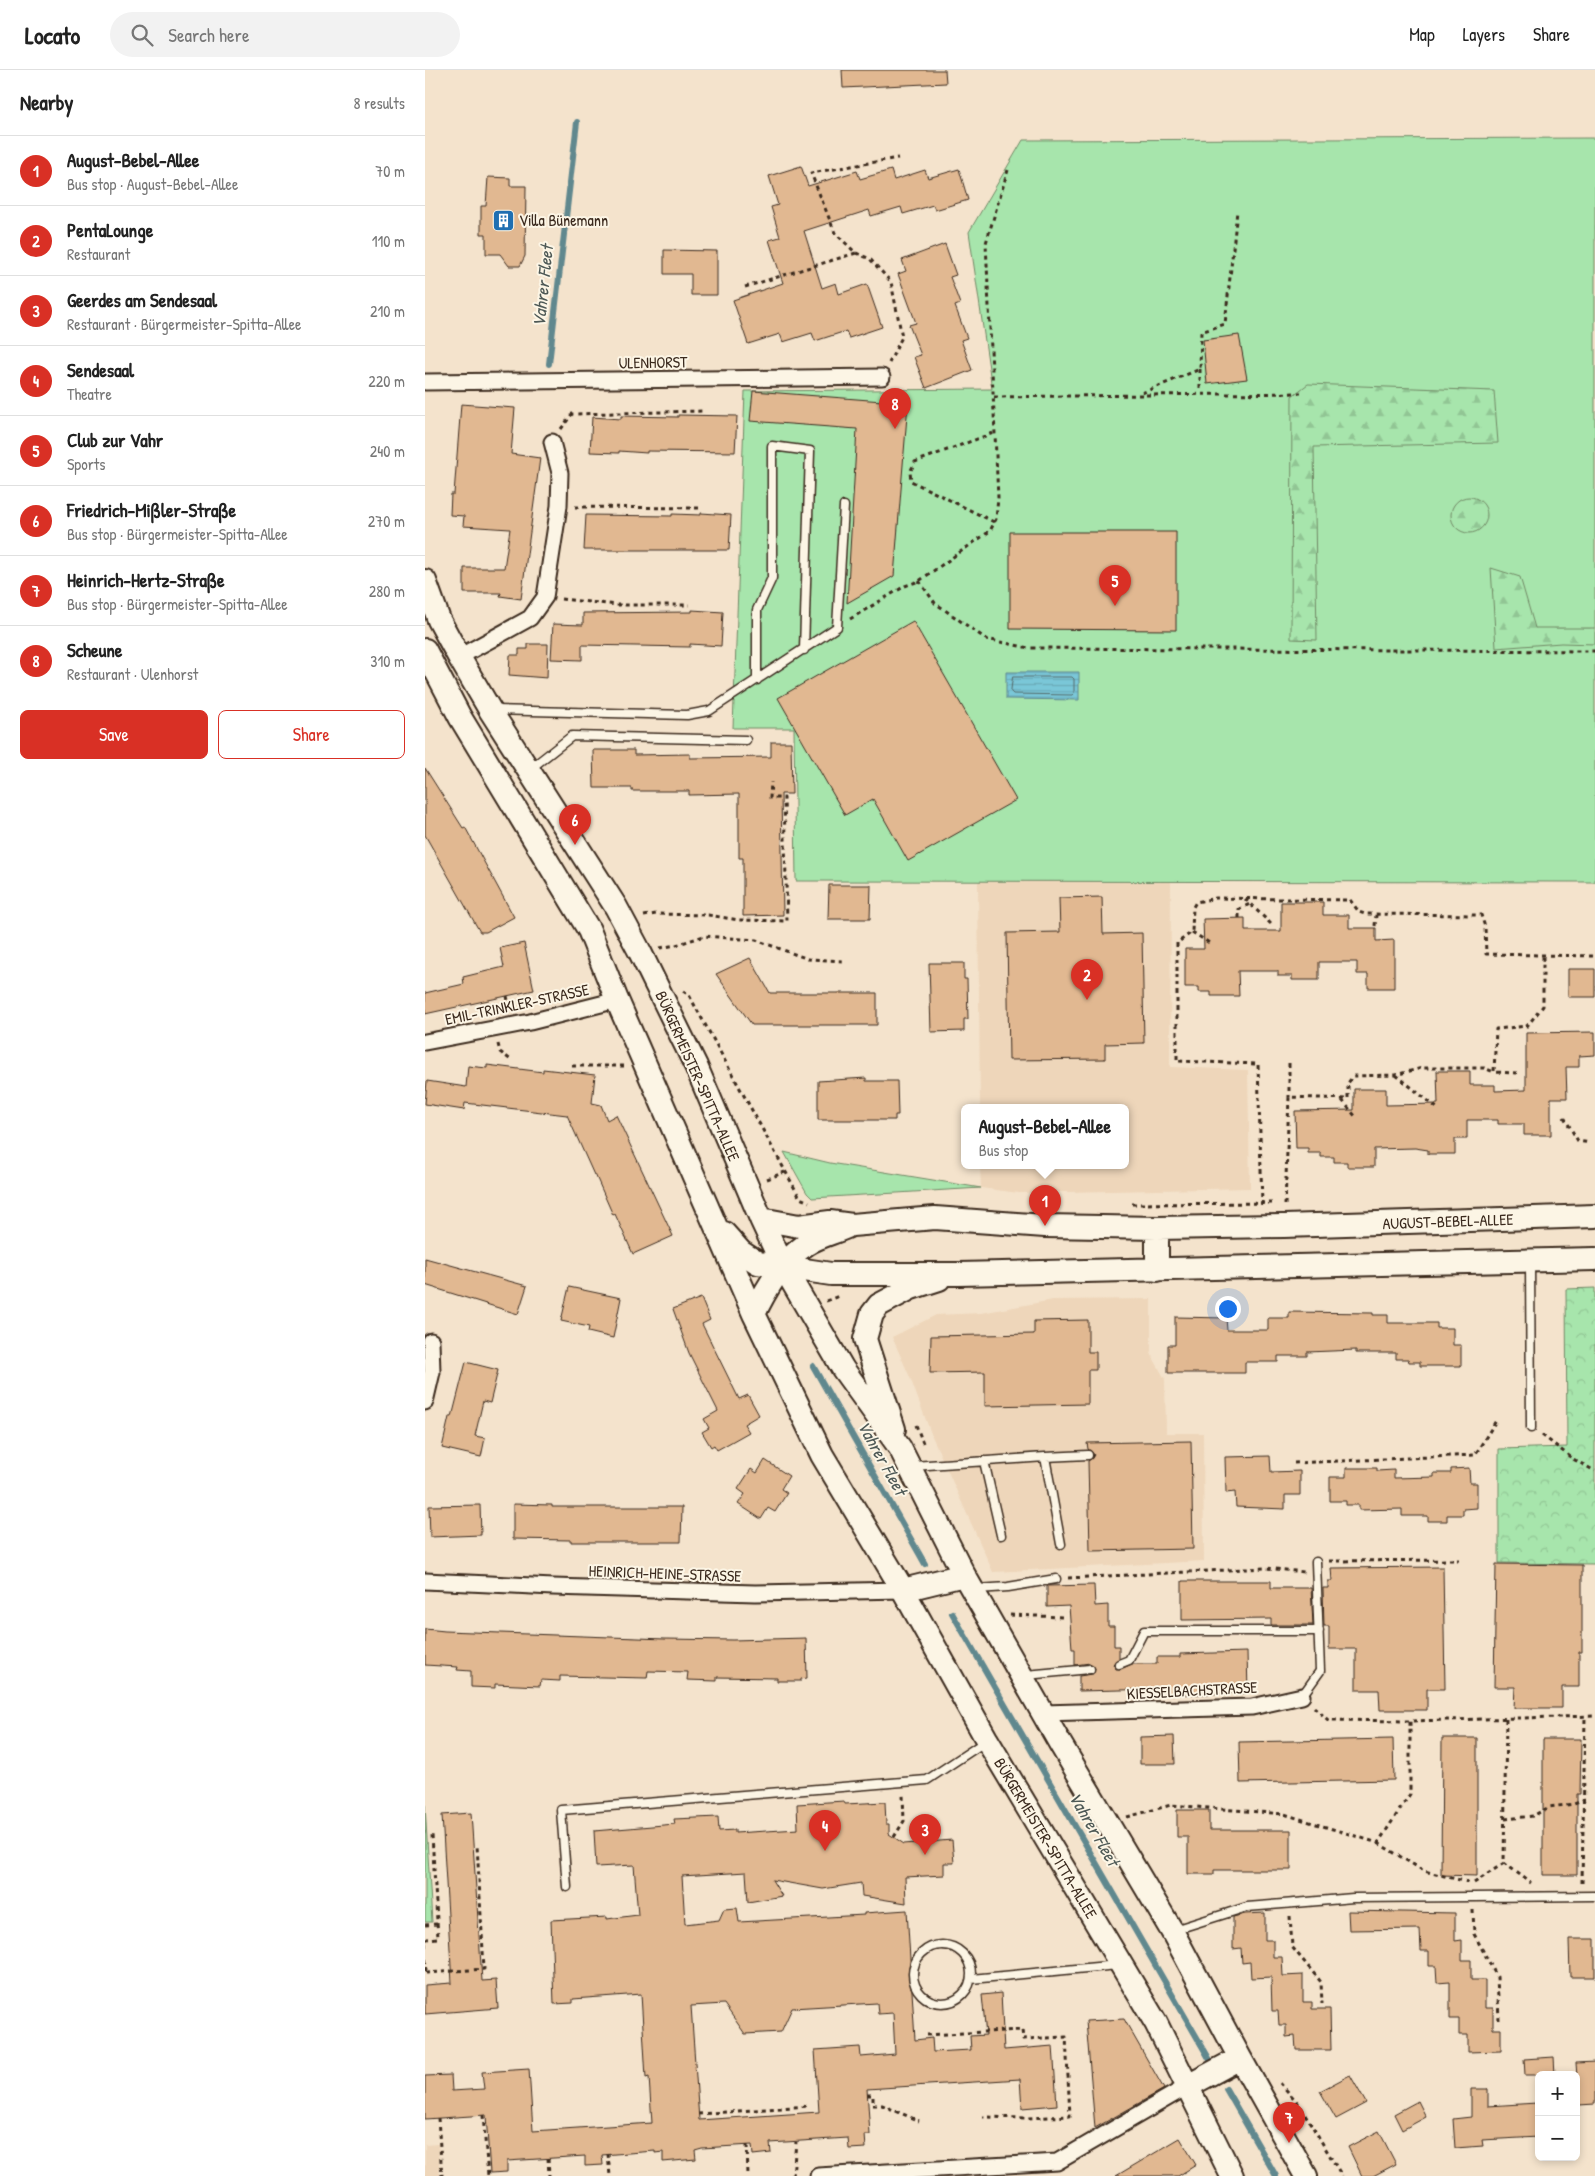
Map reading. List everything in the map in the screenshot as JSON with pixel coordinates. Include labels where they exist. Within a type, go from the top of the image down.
[{"type":"main road","name":"BÜRGERMEISTER-SPITTA-ALLEE","points":[[425,581],[439,620],[490,710],[624,921],[696,1066],[783,1266],[843,1369],[905,1457],[968,1582],[1021,1676],[1172,1931],[1225,2066],[1307,2176]]},
{"type":"main road","name":"BÜRGERMEISTER-SPITTA-ALLEE","points":[[425,650],[460,717],[589,930],[617,1000],[754,1314],[822,1455],[903,1590],[987,1740],[1156,2023],[1232,2176]]},
{"type":"main road","name":"AUGUST-BEBEL-ALLEE","points":[[761,1219],[799,1226],[830,1222],[852,1225],[935,1218],[1045,1226],[1157,1228],[1285,1226],[1595,1216]]},
{"type":"main road","points":[[714,1223],[741,1252],[759,1264],[831,1274],[959,1274],[1595,1259]]},
{"type":"main road","name":"AUGUST-BEBEL-ALLEE","points":[[754,1314],[767,1286],[783,1266],[807,1244],[852,1225]]},
{"type":"main road","points":[[1157,1228],[1157,1270]]},
{"type":"main road","points":[[905,1457],[865,1339],[872,1314],[879,1305],[911,1288],[959,1274]]},
{"type":"main road","points":[[903,1590],[968,1582]]},
{"type":"main road","points":[[1188,2086],[1225,2066]]},
{"type":"street","name":"ULENHORST","points":[[425,382],[882,378]]},
{"type":"street","points":[[459,657],[530,618],[545,598],[559,506],[560,473],[552,442]]},
{"type":"street","name":"EMIL-TRINKLER-STRASSE","points":[[425,1042],[530,1022],[617,1000]]},
{"type":"street","points":[[425,1402],[431,1341]]},
{"type":"street","name":"HEINRICH-HEINE-STRASSE","points":[[425,1581],[755,1593],[903,1590]]},
{"type":"street","name":"KIESSELBACHSTRASSE","points":[[1043,1713],[1252,1707],[1302,1696]]},
{"type":"street","points":[[818,2176],[1057,2162],[1188,2086]]},
{"type":"lane","points":[[757,680],[757,610],[772,578],[772,446],[810,451],[804,650]]},
{"type":"lane","points":[[490,710],[687,715],[709,711],[837,627],[844,506]]},
{"type":"lane","points":[[529,771],[572,736],[746,740]]},
{"type":"lane","points":[[1530,1261],[1531,1428]]},
{"type":"lane","points":[[905,1457],[984,1461],[1088,1455]]},
{"type":"lane","points":[[1045,1457],[1061,1544]]},
{"type":"lane","points":[[984,1461],[1001,1535]]},
{"type":"lane","points":[[1302,1696],[1320,1671],[1316,1562]]},
{"type":"lane","points":[[968,1582],[1008,1587],[1056,1579]]},
{"type":"lane","points":[[1119,1664],[1129,1660],[1144,1631],[1319,1631]]},
{"type":"lane","points":[[1021,1676],[1090,1669]]},
{"type":"lane","points":[[567,1887],[561,1810],[927,1780],[987,1740]]},
{"type":"lane","points":[[1172,1931],[1247,1907],[1289,1903],[1353,1898],[1595,1896]]},
{"type":"lane","points":[[945,1944],[963,1952],[971,1970],[971,1979],[968,1988],[962,1996],[944,2003],[935,2002],[919,1992],[914,1983],[914,1964],[926,1949],[935,1945],[945,1944]]},
{"type":"lane","points":[[971,1979],[1122,1965]]},
{"type":"path","points":[[882,378],[902,337],[891,282],[870,259],[856,253],[835,233],[811,172],[898,158]]},
{"type":"path","points":[[837,627],[905,586],[919,581],[989,531],[994,522],[998,498],[986,242],[1008,170]]},
{"type":"path","points":[[1200,393],[1201,332],[1225,324],[1237,211]]},
{"type":"path","points":[[745,287],[856,253]]},
{"type":"path","points":[[1139,394],[1200,369]]},
{"type":"path","points":[[994,397],[1301,392]]},
{"type":"path","points":[[552,442],[572,414],[705,411]]},
{"type":"path","points":[[994,522],[911,481],[910,472],[915,462],[996,432]]},
{"type":"path","points":[[559,506],[700,508]]},
{"type":"path","points":[[919,581],[935,603],[987,639],[1029,648],[1595,651]]},
{"type":"path","points":[[545,598],[617,605],[690,605]]},
{"type":"path","points":[[624,921],[656,914],[708,915],[739,920],[787,921],[785,798],[770,798],[771,782]]},
{"type":"path","points":[[1262,1226],[1258,1064],[1177,1061],[1177,943],[1191,932],[1193,907],[1196,902],[1216,898],[1350,900],[1359,912],[1365,914],[1481,915],[1485,927],[1486,954],[1595,956]]},
{"type":"path","points":[[1245,898],[1272,925]]},
{"type":"path","points":[[1239,918],[1239,908],[1250,904]]},
{"type":"path","points":[[1375,926],[1376,915]]},
{"type":"path","points":[[1191,932],[1211,944]]},
{"type":"path","points":[[640,952],[676,945],[704,936],[756,940],[808,959],[845,962]]},
{"type":"path","points":[[1494,1072],[1496,1029],[1527,1026],[1543,1006],[1543,955]]},
{"type":"path","points":[[682,989],[689,995],[800,1198],[811,1204]]},
{"type":"path","points":[[572,1066],[625,1066],[644,1061]]},
{"type":"path","points":[[1285,1226],[1289,1063]]},
{"type":"path","points":[[1289,1097],[1348,1099],[1348,1083],[1353,1076],[1395,1075],[1422,1068],[1484,1068],[1494,1072],[1517,1073]]},
{"type":"path","points":[[1395,1075],[1437,1108]]},
{"type":"path","points":[[1342,1099],[1357,1117]]},
{"type":"path","points":[[1564,1117],[1578,1141],[1590,1143]]},
{"type":"path","points":[[1033,1202],[1053,1203]]},
{"type":"path","points":[[1128,1204],[1295,1203]]},
{"type":"path","points":[[1294,1463],[1475,1455],[1497,1418]]},
{"type":"path","points":[[1531,1428],[1573,1459],[1595,1471]]},
{"type":"path","points":[[1316,1562],[1459,1560]]},
{"type":"path","points":[[1056,1579],[1265,1568],[1295,1570],[1317,1575]]},
{"type":"path","points":[[990,1620],[1007,1615],[1063,1617]]},
{"type":"path","points":[[1302,1696],[1328,1720],[1411,1721],[1595,1716]]},
{"type":"path","points":[[1574,1883],[1583,1883],[1585,1716]]},
{"type":"path","points":[[1504,1862],[1506,1718]]},
{"type":"path","points":[[1378,1844],[1411,1794],[1411,1721]]},
{"type":"path","points":[[894,1837],[904,1821],[902,1782]]},
{"type":"path","points":[[1505,1819],[1533,1816],[1549,1807],[1574,1804],[1585,1800]]},
{"type":"path","points":[[1107,1823],[1171,1805],[1284,1814],[1378,1844],[1424,1871],[1473,1883],[1504,1862]]},
{"type":"path","points":[[425,1938],[438,1938],[432,1835]]},
{"type":"path","points":[[425,1943],[426,1972],[484,1969],[477,1845]]},
{"type":"path","points":[[1504,1862],[1532,1883],[1540,1883]]},
{"type":"path","points":[[1473,1897],[1474,1934],[1497,1977],[1499,2020]]},
{"type":"path","points":[[1289,1903],[1292,1947],[1321,1982],[1322,2004]]},
{"type":"path","points":[[425,1925],[437,1924]]},
{"type":"path","points":[[927,2035],[1022,2030],[1023,2039],[1066,2037],[1070,2116],[1028,2118],[983,2117]]},
{"type":"path","points":[[867,2095],[873,2095],[873,2105],[882,2105],[919,2121]]},
{"type":"path","points":[[698,2114],[808,2106]]},
{"type":"path","points":[[483,2115],[488,2176]]},
{"type":"path","points":[[438,2118],[442,2176]]},
{"type":"path","points":[[793,2176],[796,2142]]},
{"type":"path","points":[[747,2145],[748,2176]]},
{"type":"path","points":[[609,2154],[610,2176]]},
{"type":"path","points":[[548,2158],[549,2176]]},
{"type":"shaded area","points":[[978,881],[1171,882],[1170,1067],[1248,1070],[1250,1188],[1019,1193],[981,1188],[980,1169],[1129,1169],[1129,1104],[980,1104]]},
{"type":"shaded area","points":[[1151,1299],[1151,1354],[1165,1379],[1166,1433],[1203,1433],[1204,1561],[993,1572],[932,1436],[909,1375],[892,1337],[936,1315],[981,1313],[1053,1300]]},
{"type":"shaded area","points":[[438,2144],[440,2176],[425,2176],[425,2145]]},
{"type":"green space","points":[[1595,138],[1595,882],[796,881],[794,728],[733,728],[745,391],[992,389],[969,232],[1023,140]]},
{"type":"green space","points":[[1308,384],[1494,391],[1498,443],[1314,447],[1317,640],[1291,639],[1292,396]]},
{"type":"green space","points":[[1469,497],[1476,498],[1482,502],[1486,508],[1486,522],[1482,528],[1476,532],[1469,533],[1462,532],[1456,528],[1452,522],[1451,515],[1452,508],[1456,502],[1462,498]]},
{"type":"green space","points":[[1491,568],[1520,577],[1535,628],[1595,628],[1595,644],[1561,643],[1496,648]]},
{"type":"green space","points":[[784,1152],[830,1163],[981,1188],[812,1198],[807,1193]]},
{"type":"green space","points":[[1595,1288],[1595,1564],[1499,1563],[1499,1449],[1567,1447],[1566,1289]]},
{"type":"green space","points":[[425,1805],[432,1922],[425,1922]]},
{"type":"water","points":[[1006,672],[1079,672],[1079,700],[1006,699]]},
{"type":"building","points":[[842,70],[945,70],[946,83],[843,88]]},
{"type":"building","points":[[801,166],[808,186],[857,171],[860,179],[891,170],[894,180],[925,170],[928,178],[959,169],[968,200],[935,210],[933,205],[903,214],[901,207],[871,216],[869,210],[804,231],[822,288],[836,283],[839,294],[867,284],[882,327],[849,338],[846,331],[815,341],[812,333],[783,342],[780,334],[748,344],[733,300],[783,283],[769,240],[780,237],[771,207],[778,205],[769,176]]},
{"type":"building","name":"Villa Bünemann","points":[[488,177],[510,178],[510,186],[526,186],[525,256],[520,266],[509,266],[500,254],[486,254],[486,234],[481,234],[481,206],[486,206]]},
{"type":"building","points":[[945,244],[956,275],[950,277],[960,304],[955,306],[967,338],[961,340],[972,370],[926,388],[914,357],[921,355],[909,325],[916,323],[898,274],[906,271],[902,260]]},
{"type":"building","points":[[664,250],[717,251],[717,295],[691,295],[691,274],[664,274]]},
{"type":"building","points":[[1239,335],[1247,379],[1207,384],[1203,340]]},
{"type":"building","points":[[753,391],[908,403],[894,576],[847,603],[857,429],[750,421]]},
{"type":"building","points":[[461,404],[515,408],[511,454],[540,458],[521,599],[500,596],[501,593],[464,593],[464,568],[504,568],[510,529],[463,526],[464,516],[450,515],[451,494],[454,494]]},
{"type":"building","points":[[678,415],[737,416],[735,452],[590,452],[592,417],[621,419],[621,416],[678,417]]},
{"type":"building","points":[[701,513],[731,515],[729,550],[584,550],[586,515],[672,516],[672,514],[701,515]]},
{"type":"building","points":[[1010,532],[1176,532],[1176,630],[1010,629]]},
{"type":"building","points":[[692,610],[723,612],[721,646],[690,644],[690,647],[582,645],[582,660],[551,659],[553,624],[583,625],[583,613],[692,612]]},
{"type":"building","points":[[913,621],[1016,800],[908,861],[873,799],[845,815],[778,698]]},
{"type":"building","points":[[528,644],[548,644],[547,678],[509,675],[510,655],[519,655],[519,649],[528,649]]},
{"type":"building","points":[[771,742],[791,742],[792,794],[781,794],[783,915],[743,916],[743,858],[739,858],[739,794],[689,795],[689,791],[632,791],[632,788],[594,788],[593,750],[634,750],[634,755],[690,754],[690,758],[771,757]]},
{"type":"building","points":[[425,768],[463,828],[465,827],[514,917],[486,932],[480,932],[425,835]]},
{"type":"building","points":[[829,885],[871,885],[870,919],[828,919]]},
{"type":"building","points":[[1102,897],[1103,934],[1142,933],[1144,1043],[1105,1044],[1105,1059],[1009,1060],[1007,933],[1060,932],[1059,898]]},
{"type":"building","points":[[1281,902],[1323,902],[1323,915],[1349,915],[1349,928],[1376,928],[1376,941],[1394,940],[1394,988],[1368,988],[1368,974],[1357,974],[1357,962],[1319,962],[1319,980],[1292,980],[1292,976],[1278,976],[1278,971],[1238,971],[1239,996],[1211,996],[1211,992],[1199,992],[1199,987],[1185,987],[1185,949],[1204,949],[1203,919],[1245,918],[1245,931],[1281,931]]},
{"type":"building","points":[[524,943],[534,990],[425,1014],[425,993],[464,984],[463,977],[504,967],[500,948]]},
{"type":"building","points":[[750,958],[770,993],[877,993],[877,1025],[752,1025],[716,974]]},
{"type":"building","points":[[929,963],[964,963],[964,979],[967,979],[968,1019],[964,1019],[964,1031],[931,1032]]},
{"type":"building","points":[[1568,969],[1595,969],[1595,997],[1568,997]]},
{"type":"building","points":[[1595,1032],[1595,1055],[1579,1056],[1579,1067],[1566,1067],[1567,1098],[1551,1098],[1551,1135],[1524,1135],[1524,1124],[1498,1124],[1498,1120],[1467,1120],[1467,1139],[1455,1139],[1455,1154],[1428,1154],[1428,1150],[1415,1148],[1374,1149],[1374,1167],[1347,1167],[1347,1162],[1334,1162],[1334,1157],[1321,1157],[1321,1153],[1308,1153],[1308,1148],[1296,1148],[1295,1111],[1354,1110],[1354,1089],[1386,1089],[1386,1105],[1438,1104],[1437,1071],[1470,1071],[1470,1085],[1495,1085],[1495,1091],[1526,1090],[1526,1033]]},
{"type":"building","points":[[487,1065],[543,1072],[543,1069],[595,1075],[592,1103],[601,1105],[607,1120],[616,1115],[673,1236],[633,1254],[567,1115],[465,1103],[464,1110],[425,1104],[427,1081],[466,1087],[468,1066],[487,1068]]},
{"type":"building","points":[[866,1078],[866,1081],[897,1081],[898,1115],[895,1115],[895,1120],[818,1120],[818,1081]]},
{"type":"building","points":[[425,1258],[527,1286],[518,1314],[425,1285]]},
{"type":"building","points":[[569,1287],[621,1298],[613,1338],[588,1332],[589,1327],[561,1321]]},
{"type":"building","points":[[701,1298],[710,1320],[702,1324],[739,1399],[748,1395],[759,1415],[744,1424],[749,1432],[717,1450],[714,1445],[711,1447],[702,1432],[709,1428],[704,1419],[718,1411],[689,1353],[673,1309]]},
{"type":"building","points":[[1289,1312],[1373,1313],[1373,1315],[1388,1315],[1388,1323],[1437,1323],[1437,1328],[1453,1328],[1453,1345],[1461,1345],[1461,1366],[1420,1366],[1420,1362],[1396,1359],[1396,1353],[1356,1353],[1356,1350],[1307,1352],[1307,1356],[1278,1356],[1278,1362],[1245,1362],[1245,1373],[1168,1373],[1168,1345],[1175,1345],[1175,1317],[1226,1318],[1227,1330],[1268,1330],[1268,1318],[1289,1318]]},
{"type":"building","points":[[1088,1320],[1088,1352],[1096,1352],[1096,1370],[1088,1370],[1088,1404],[985,1406],[985,1372],[930,1373],[931,1336],[1034,1334],[1034,1321]]},
{"type":"building","points":[[466,1362],[498,1370],[490,1403],[483,1401],[475,1436],[485,1438],[481,1457],[442,1448],[449,1417],[452,1417]]},
{"type":"building","points":[[1191,1441],[1193,1549],[1090,1551],[1088,1461],[1094,1455],[1088,1449],[1087,1443]]},
{"type":"building","points":[[1270,1456],[1271,1472],[1300,1471],[1300,1495],[1285,1495],[1285,1509],[1236,1507],[1235,1492],[1226,1493],[1225,1457]]},
{"type":"building","points":[[765,1460],[789,1476],[781,1489],[787,1493],[775,1512],[768,1508],[761,1519],[738,1504],[745,1494],[738,1489],[751,1469],[757,1473]]},
{"type":"building","points":[[1346,1468],[1377,1468],[1377,1471],[1394,1470],[1394,1478],[1434,1477],[1434,1473],[1451,1473],[1451,1469],[1469,1468],[1470,1483],[1477,1483],[1477,1508],[1463,1509],[1463,1515],[1447,1515],[1447,1521],[1428,1521],[1428,1516],[1402,1516],[1402,1509],[1359,1510],[1359,1505],[1346,1505],[1346,1501],[1330,1501],[1330,1477],[1346,1477]]},
{"type":"building","points":[[513,1504],[552,1505],[552,1507],[682,1507],[681,1542],[571,1542],[571,1540],[513,1539]]},
{"type":"building","points":[[480,1505],[481,1535],[430,1537],[429,1506]]},
{"type":"building","points":[[1496,1564],[1582,1565],[1582,1652],[1579,1652],[1579,1687],[1562,1687],[1562,1708],[1514,1708],[1515,1687],[1494,1687]]},
{"type":"building","points":[[1443,1567],[1445,1689],[1427,1689],[1427,1710],[1380,1710],[1379,1690],[1356,1690],[1356,1649],[1329,1649],[1329,1626],[1324,1626],[1323,1588],[1328,1588],[1328,1581],[1332,1581],[1331,1568]]},
{"type":"building","points":[[1182,1581],[1271,1581],[1271,1588],[1311,1588],[1313,1625],[1271,1625],[1271,1619],[1182,1620]]},
{"type":"building","points":[[1094,1585],[1095,1606],[1108,1605],[1108,1626],[1114,1626],[1114,1646],[1119,1646],[1119,1658],[1113,1664],[1116,1669],[1132,1664],[1157,1664],[1157,1657],[1180,1657],[1180,1654],[1247,1652],[1248,1693],[1160,1695],[1160,1689],[1079,1691],[1079,1676],[1093,1674],[1095,1668],[1090,1663],[1075,1665],[1075,1649],[1072,1649],[1069,1606],[1047,1607],[1047,1586]]},
{"type":"building","points":[[425,1629],[665,1639],[806,1638],[807,1678],[801,1679],[801,1681],[777,1681],[777,1678],[717,1677],[717,1681],[687,1680],[688,1672],[648,1671],[647,1678],[560,1676],[560,1681],[541,1680],[540,1686],[495,1684],[495,1688],[471,1687],[471,1671],[457,1670],[458,1667],[425,1665]]},
{"type":"building","points":[[1174,1736],[1175,1764],[1140,1764],[1140,1737]]},
{"type":"building","points":[[1442,1738],[1477,1738],[1477,1876],[1441,1875]]},
{"type":"building","points":[[1393,1739],[1394,1780],[1240,1783],[1239,1742]]},
{"type":"building","points":[[1543,1739],[1581,1739],[1580,1794],[1577,1794],[1577,1875],[1543,1875]]},
{"type":"building","points":[[844,1801],[845,1804],[885,1802],[886,1824],[889,1824],[889,1834],[904,1844],[952,1840],[954,1863],[944,1863],[944,1875],[905,1877],[906,1903],[862,1896],[861,1883],[823,1889],[772,1880],[782,1896],[748,1902],[746,1872],[682,1876],[685,1924],[719,1920],[724,1909],[737,1908],[739,1922],[864,1915],[864,1913],[907,1910],[915,2040],[932,2038],[933,2052],[971,2050],[970,2036],[986,2035],[982,1995],[1001,1993],[1004,2050],[1053,2046],[1057,2105],[1022,2108],[1020,2079],[867,2089],[870,2135],[865,2135],[866,2148],[849,2149],[848,2138],[770,2143],[771,2153],[753,2155],[752,2145],[702,2148],[695,2150],[696,2159],[663,2162],[663,2152],[655,2153],[655,2151],[602,2155],[603,2165],[585,2166],[585,2156],[507,2161],[507,2172],[490,2173],[486,2115],[425,2119],[425,2076],[451,2075],[452,2091],[484,2089],[482,2072],[529,2069],[533,2131],[652,2123],[649,2077],[646,2078],[641,1994],[573,1999],[573,2003],[554,2004],[551,1920],[607,1917],[607,1919],[638,1915],[634,1865],[596,1867],[594,1831],[675,1824],[674,1819],[718,1817],[719,1831],[735,1830],[735,1833],[798,1829],[797,1804]],"holes":[[[877,2003],[878,2014],[893,2013],[895,2054],[861,2057],[860,2047],[815,2050],[819,2112],[699,2120],[691,2006],[724,2004],[745,2034],[781,2032],[792,2008]]]},
{"type":"building","points":[[1177,1810],[1209,1810],[1209,1830],[1291,1830],[1291,1870],[1214,1870],[1214,1874],[1188,1874],[1188,1837],[1177,1837]]},
{"type":"building","points":[[471,1813],[482,1981],[496,1980],[498,2008],[425,2014],[425,1985],[452,1983],[442,1815]]},
{"type":"building","points":[[1348,1911],[1455,1913],[1455,1941],[1462,1940],[1462,1960],[1471,1960],[1471,1980],[1485,1980],[1485,2008],[1493,2008],[1493,2029],[1501,2029],[1501,2051],[1468,2052],[1468,2035],[1459,2035],[1459,2019],[1450,2019],[1450,1982],[1437,1983],[1436,1966],[1429,1966],[1429,1951],[1421,1951],[1420,1929],[1349,1930]]},
{"type":"building","points":[[1265,1913],[1265,1940],[1273,1940],[1273,1957],[1282,1957],[1283,1976],[1303,1975],[1303,2002],[1312,2002],[1312,2009],[1330,2009],[1331,2050],[1296,2050],[1295,2036],[1286,2037],[1286,2025],[1279,2025],[1278,2011],[1272,2011],[1271,1977],[1251,1978],[1250,1962],[1242,1963],[1241,1948],[1233,1949],[1233,1917]]},
{"type":"building","points":[[1569,1939],[1595,1939],[1595,1977],[1570,1977]]},
{"type":"building","points":[[1124,2019],[1164,2089],[1095,2128],[1086,2021]]},
{"type":"building","points":[[1554,2057],[1555,2071],[1535,2071],[1535,2075],[1525,2075],[1524,2059]]},
{"type":"building","points":[[1595,2062],[1595,2104],[1580,2105],[1580,2071],[1577,2071],[1576,2063]]},
{"type":"building","points":[[1350,2075],[1366,2103],[1336,2119],[1320,2091]]},
{"type":"building","points":[[1471,2089],[1488,2089],[1488,2106],[1535,2103],[1535,2137],[1482,2140],[1483,2146],[1455,2148],[1453,2119],[1471,2117]]},
{"type":"building","points":[[1418,2101],[1426,2117],[1402,2130],[1394,2114]]},
{"type":"building","points":[[1379,2131],[1396,2164],[1373,2176],[1362,2176],[1348,2147]]},
{"type":"building","points":[[1180,2138],[1196,2165],[1178,2176],[1116,2176]]},
{"type":"waterway","name":"Vahrer Fleet","points":[[549,364],[577,122]]},
{"type":"waterway","name":"Vahrer Fleet","points":[[813,1366],[925,1564]]},
{"type":"waterway","name":"Vahrer Fleet","points":[[952,1613],[1210,2060]]},
{"type":"waterway","name":"Vahrer Fleet","points":[[1226,2089],[1276,2176]]},
{"type":"place","name":"Villa Bünemann","points":[[503,220]]},
{"type":"place","name":"Scheune","points":[[895,429]]},
{"type":"place","name":"Club zur Vahr","points":[[1115,606]]},
{"type":"place","name":"Friedrich-Mißler-Straße","points":[[575,845]]},
{"type":"place","name":"PentaLounge","points":[[1087,1000]]},
{"type":"place","name":"August-Bebel-Allee","points":[[1045,1226]]},
{"type":"place","name":"Sendesaal","points":[[825,1851]]},
{"type":"place","name":"Geerdes am Sendesaal","points":[[925,1855]]},
{"type":"place","name":"Heinrich-Hertz-Straße","points":[[1289,2143]]}]
